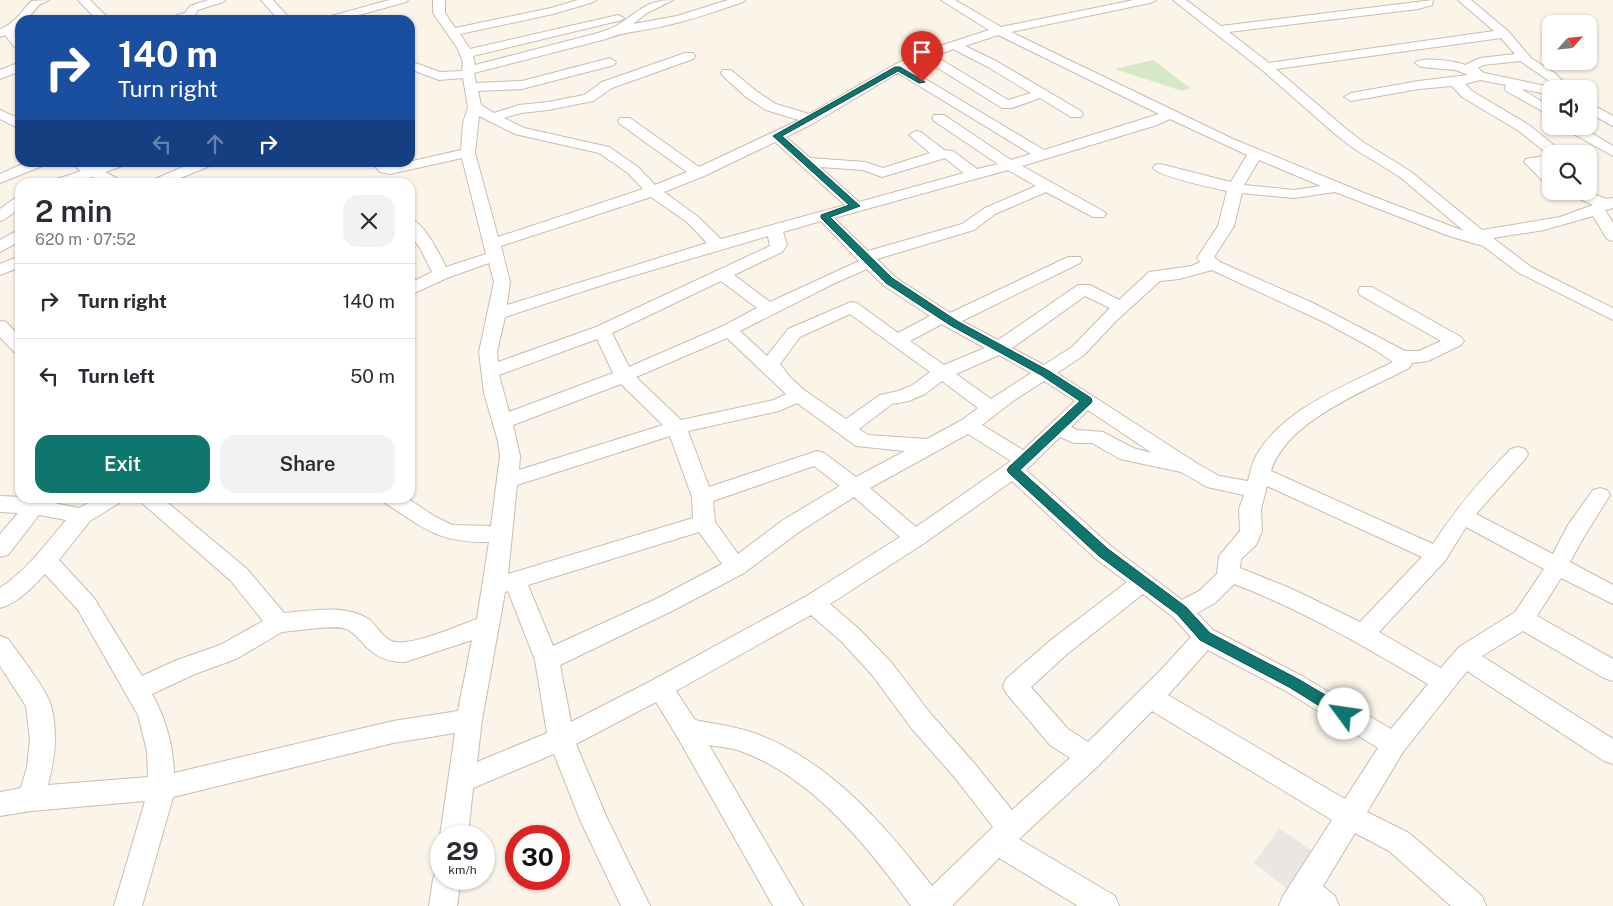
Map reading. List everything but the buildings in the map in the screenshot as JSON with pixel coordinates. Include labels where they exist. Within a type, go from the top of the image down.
[{"type":"street","points":[[24,15],[35,3],[42,0]]},
{"type":"street","points":[[84,0],[99,15]]},
{"type":"street","points":[[191,15],[194,8],[219,0]]},
{"type":"street","points":[[267,0],[280,15]]},
{"type":"street","points":[[346,15],[402,0]]},
{"type":"street","points":[[438,0],[439,13],[452,32],[468,71],[475,107],[470,123],[468,154],[502,282],[488,352],[493,393],[503,421],[510,456],[500,534],[505,583],[547,660],[561,739],[595,822],[636,906]]},
{"type":"street","points":[[468,71],[561,32],[622,23],[665,24],[739,0]]},
{"type":"street","points":[[947,0],[999,32],[1255,154],[1455,233],[1483,239],[1576,217],[1604,205],[1613,236]]},
{"type":"street","points":[[415,287],[494,250],[699,173],[810,119],[898,68],[926,55],[999,32],[1150,0]]},
{"type":"street","points":[[1180,0],[1266,67],[1340,131],[1405,174],[1483,239],[1525,270],[1613,315]]},
{"type":"street","points":[[1219,30],[1418,6],[1428,3],[1427,0]]},
{"type":"street","points":[[1464,0],[1504,34],[1524,57],[1555,80]]},
{"type":"street","points":[[452,32],[533,15],[561,3],[588,1],[622,23]]},
{"type":"street","points":[[415,67],[438,76],[468,71],[582,43],[642,11],[674,3],[696,14]]},
{"type":"street","points":[[468,71],[522,85],[610,62],[582,43],[533,15]]},
{"type":"street","points":[[15,24],[4,32],[15,42]]},
{"type":"street","points":[[1266,67],[1504,34]]},
{"type":"street","points":[[954,45],[1042,93],[1076,114]]},
{"type":"street","points":[[926,55],[1007,104],[1042,93]]},
{"type":"street","points":[[492,118],[519,109],[548,106],[588,98],[607,85],[689,56]]},
{"type":"street","points":[[1480,76],[1470,68],[1480,62],[1524,57]]},
{"type":"street","points":[[1421,62],[1458,66],[1480,76],[1542,89]]},
{"type":"street","points":[[3,74],[15,68]]},
{"type":"street","points":[[898,68],[1041,154]]},
{"type":"street","points":[[727,73],[751,94],[771,107],[810,119]]},
{"type":"street","points":[[3,74],[15,80]]},
{"type":"street","points":[[1351,97],[1410,86],[1455,82],[1480,76]]},
{"type":"street","points":[[1498,80],[1542,107]]},
{"type":"street","points":[[1455,82],[1467,94],[1524,128],[1545,145]]},
{"type":"street","points":[[475,107],[492,118],[520,131],[604,150],[633,170],[653,191],[692,219],[718,245]]},
{"type":"street","points":[[1597,112],[1613,122]]},
{"type":"street","points":[[497,314],[718,245],[974,174],[1152,122],[1170,114]]},
{"type":"street","points":[[2,118],[15,123]]},
{"type":"street","points":[[939,118],[1008,164],[1098,214]]},
{"type":"street","points":[[625,121],[699,173]]},
{"type":"street","points":[[916,135],[974,174]]},
{"type":"street","points":[[1584,135],[1613,153]]},
{"type":"street","points":[[777,136],[856,206]]},
{"type":"street","points":[[807,162],[865,166],[882,173],[977,144]]},
{"type":"street","points":[[1597,155],[1613,153]]},
{"type":"street","points":[[415,166],[468,154]]},
{"type":"street","points":[[1255,154],[1236,188],[1226,226],[1205,258],[1214,265],[1309,307],[1359,332],[1401,357],[1422,357],[1455,341],[1366,291]]},
{"type":"street","points":[[1542,160],[1531,162],[1542,172]]},
{"type":"street","points":[[0,180],[29,167]]},
{"type":"street","points":[[84,167],[105,178]]},
{"type":"street","points":[[78,178],[108,167]]},
{"type":"street","points":[[166,178],[183,167]]},
{"type":"street","points":[[387,172],[410,167]]},
{"type":"street","points":[[1160,168],[1200,181],[1236,188],[1296,194],[1336,187]]},
{"type":"street","points":[[503,421],[624,376],[729,330],[893,248],[968,227],[990,211],[1047,186]]},
{"type":"street","points":[[0,216],[15,205]]},
{"type":"street","points":[[824,216],[889,280],[946,318],[998,349],[1045,373],[1191,469],[1214,482],[1258,482],[1437,555]]},
{"type":"street","points":[[0,225],[15,233]]},
{"type":"street","points":[[415,230],[428,247],[441,274]]},
{"type":"street","points":[[489,372],[602,331],[724,275],[776,249],[779,245],[774,230]]},
{"type":"street","points":[[0,246],[15,237]]},
{"type":"street","points":[[898,340],[1074,260]]},
{"type":"street","points":[[0,270],[15,263]]},
{"type":"street","points":[[547,660],[666,604],[736,567],[791,526],[855,487],[969,425],[991,408],[1078,351],[1136,292],[1155,276],[1179,274],[1198,270],[1202,266],[1214,265]]},
{"type":"street","points":[[724,275],[769,309]]},
{"type":"street","points":[[845,429],[887,399],[902,397],[918,390],[942,373],[998,349],[1084,290],[1122,307]]},
{"type":"street","points":[[797,394],[770,364],[794,333],[851,307],[991,408]]},
{"type":"street","points":[[0,326],[15,342]]},
{"type":"street","points":[[729,330],[797,394],[863,441],[930,446]]},
{"type":"street","points":[[602,331],[624,376],[677,427],[702,497],[704,524],[736,567]]},
{"type":"street","points":[[1181,611],[1208,598],[1228,576],[1230,556],[1248,539],[1251,531],[1250,509],[1265,458],[1289,429],[1328,402],[1403,364],[1401,357]]},
{"type":"street","points":[[507,481],[677,427],[779,405],[797,394]]},
{"type":"street","points":[[461,781],[561,739],[660,688],[813,603],[915,538],[1018,464],[1087,401]]},
{"type":"street","points":[[969,425],[1018,464],[1104,553],[1181,611],[1205,636],[1294,683],[1394,744]]},
{"type":"street","points":[[1057,428],[1074,436],[1096,437],[1127,454],[1191,469]]},
{"type":"street","points":[[1363,634],[1437,555],[1462,516],[1487,486],[1518,454]]},
{"type":"street","points":[[702,497],[817,458],[855,487],[915,538]]},
{"type":"street","points":[[1307,901],[1348,816],[1394,744],[1464,657],[1523,619],[1600,495]]},
{"type":"street","points":[[0,504],[18,503]]},
{"type":"street","points":[[0,549],[36,503]]},
{"type":"street","points":[[40,503],[82,516]]},
{"type":"street","points":[[0,599],[17,588],[46,560],[82,516],[104,503]]},
{"type":"street","points":[[155,503],[239,575],[278,623]]},
{"type":"street","points":[[400,503],[432,524],[450,532],[500,534]]},
{"type":"street","points":[[1462,516],[1613,595]]},
{"type":"street","points":[[455,825],[469,720],[486,625],[505,583],[704,524]]},
{"type":"street","points":[[46,560],[86,604],[150,713],[160,751],[162,788],[128,906]]},
{"type":"street","points":[[1228,573],[1272,589],[1363,634],[1443,682]]},
{"type":"street","points":[[1090,758],[1059,737],[1015,686],[1058,647],[1143,582]]},
{"type":"street","points":[[813,603],[850,635],[882,669],[921,721],[964,771],[1004,835],[1105,906]]},
{"type":"street","points":[[137,690],[186,667],[228,652],[278,623],[318,619],[346,619],[360,625],[380,646],[388,651],[396,652],[405,652],[422,647],[486,625]]},
{"type":"street","points":[[1523,619],[1613,671]]},
{"type":"street","points":[[687,730],[749,742],[794,766],[848,810],[896,861],[931,906],[1004,835],[1090,758],[1150,697],[1205,636]]},
{"type":"street","points":[[0,646],[38,704],[43,740],[40,767],[31,799]]},
{"type":"street","points":[[1464,657],[1613,753]]},
{"type":"street","points":[[660,688],[687,730],[789,906]]},
{"type":"street","points":[[1150,697],[1348,816],[1399,842],[1472,906]]},
{"type":"street","points":[[0,804],[31,799],[162,788],[393,732],[469,720]]},
{"type":"street","points":[[443,906],[445,890]]},
{"type":"shaded area","points":[[1279,828],[1318,855],[1295,895],[1254,863]]},
{"type":"green space","points":[[1153,60],[1190,88],[1182,91],[1115,69]]},
{"type":"route","points":[[922,82],[898,68],[807,121],[777,136],[856,206],[824,216],[889,280],[953,323],[1045,373],[1087,401],[1013,470],[1104,553],[1181,611],[1205,636],[1294,683],[1344,714]]}]
